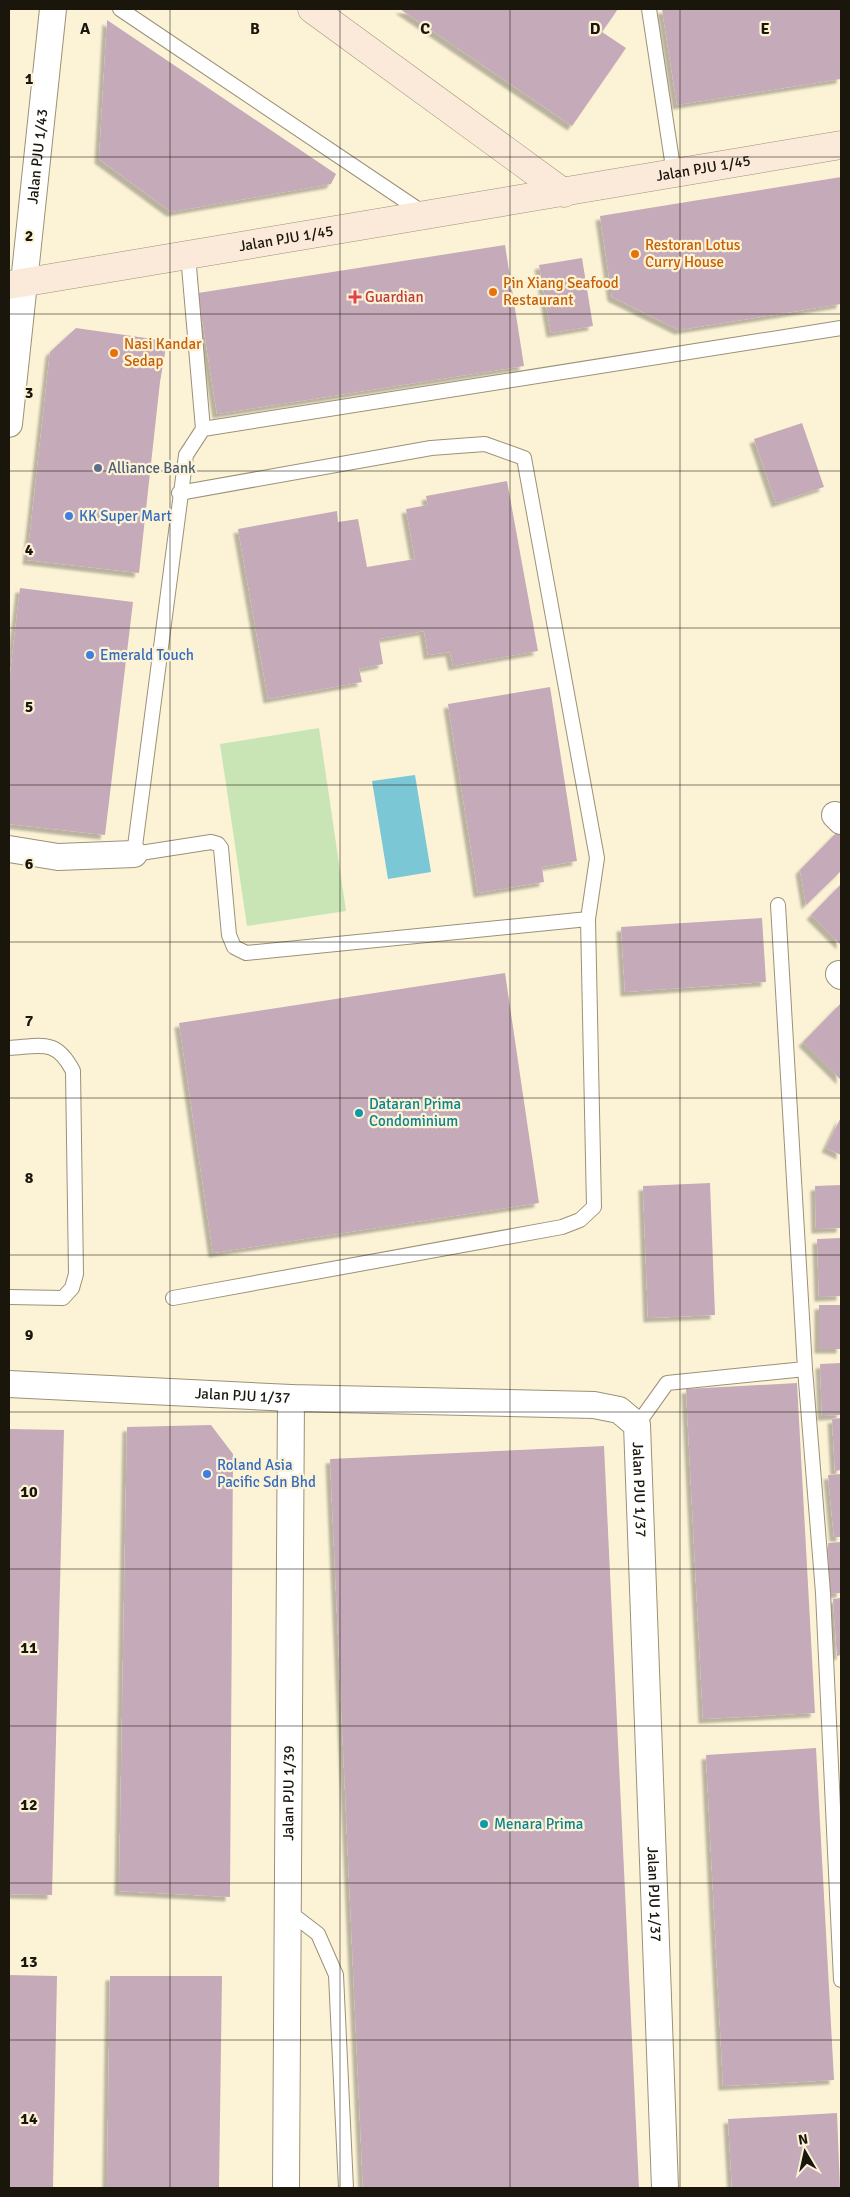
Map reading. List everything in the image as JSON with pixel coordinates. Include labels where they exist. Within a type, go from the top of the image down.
[{"type":"main road","points":[[312,9],[564,194]]},
{"type":"main road","name":"Jalan PJU 1/45","points":[[16,284],[564,194],[841,145]]},
{"type":"street","name":"Jalan PJU 1/43","points":[[9,424],[16,284],[54,9]]},
{"type":"street","points":[[9,849],[58,857],[134,854]]},
{"type":"street","name":"Jalan PJU 1/37","points":[[9,1384],[291,1398],[594,1405],[619,1410],[637,1425],[665,2188]]},
{"type":"street","name":"Jalan PJU 1/39","points":[[286,2188],[291,1398]]},
{"type":"lane","points":[[120,9],[427,216]]},
{"type":"lane","points":[[648,9],[674,174]]},
{"type":"lane","points":[[188,255],[203,429],[186,455],[179,493],[134,854],[211,842],[218,844],[221,848],[229,935],[234,947],[246,953],[588,919]]},
{"type":"lane","points":[[203,429],[841,328]]},
{"type":"lane","points":[[173,1298],[562,1227],[580,1220],[594,1207],[588,919],[597,858],[524,458],[485,444],[431,448],[179,493]]},
{"type":"lane","points":[[778,905],[805,1369],[823,1593],[841,1980]]},
{"type":"lane","points":[[9,1048],[50,1046],[65,1056],[73,1071],[76,1274],[72,1288],[63,1298],[9,1296]]},
{"type":"lane","points":[[637,1425],[667,1383],[805,1369]]},
{"type":"lane","points":[[288,1911],[318,1934],[336,1975],[346,2188]]},
{"type":"green space","points":[[319,728],[346,911],[247,926],[220,744]]},
{"type":"water","points":[[415,775],[431,872],[388,879],[372,781]]},
{"type":"building","points":[[400,9],[618,9],[602,32],[626,48],[572,126]]},
{"type":"building","points":[[662,9],[841,9],[841,79],[677,105]]},
{"type":"building","points":[[107,20],[336,174],[331,184],[171,212],[99,159]]},
{"type":"building","points":[[841,177],[841,304],[679,330],[612,297],[600,216]]},
{"type":"building","points":[[505,245],[524,366],[217,414],[198,293]]},
{"type":"building","points":[[582,258],[593,326],[551,333],[539,265]]},
{"type":"building","points":[[76,328],[167,341],[160,382],[139,573],[27,560],[50,352]]},
{"type":"building","points":[[802,423],[824,487],[776,503],[754,439]]},
{"type":"building","points":[[507,481],[538,651],[453,666],[450,652],[428,655],[424,631],[379,639],[383,664],[359,669],[362,682],[268,699],[238,529],[337,511],[338,522],[358,519],[367,567],[415,559],[406,509],[428,505],[426,496]]},
{"type":"building","points":[[20,588],[133,602],[105,835],[9,824],[9,684]]},
{"type":"building","points":[[550,687],[577,861],[542,867],[544,882],[478,893],[448,704]]},
{"type":"building","points":[[838,831],[841,834],[841,871],[806,905],[800,870]]},
{"type":"building","points":[[841,884],[841,945],[811,915]]},
{"type":"building","points":[[762,918],[766,982],[625,992],[621,927]]},
{"type":"building","name":"Dataran Prima Condominium","points":[[505,973],[539,1203],[213,1253],[179,1023]]},
{"type":"building","points":[[841,1003],[841,1080],[803,1042]]},
{"type":"building","points":[[841,1117],[841,1155],[826,1148]]},
{"type":"building","points":[[710,1183],[715,1315],[648,1318],[643,1186]]},
{"type":"building","points":[[841,1185],[841,1228],[816,1229],[815,1186]]},
{"type":"building","points":[[841,1238],[841,1296],[819,1297],[817,1239]]},
{"type":"building","points":[[819,1305],[841,1305],[841,1349],[819,1349]]},
{"type":"building","points":[[841,1363],[841,1415],[822,1416],[820,1364]]},
{"type":"building","points":[[797,1383],[815,1713],[703,1719],[686,1389]]},
{"type":"building","points":[[841,1418],[841,1470],[835,1471],[832,1419]]},
{"type":"building","points":[[211,1425],[233,1454],[230,1897],[119,1891],[127,1427]]},
{"type":"building","points":[[9,1429],[64,1430],[52,1895],[9,1894]]},
{"type":"building","name":"Menara Prima","points":[[604,1446],[639,2188],[363,2188],[330,1459]]},
{"type":"building","points":[[841,1474],[841,1537],[834,1537],[828,1475]]},
{"type":"building","points":[[841,1542],[841,1593],[830,1594],[828,1543]]},
{"type":"building","points":[[841,1598],[841,1655],[837,1656],[833,1599]]},
{"type":"building","points":[[816,1748],[834,2080],[723,2086],[706,1755]]},
{"type":"building","points":[[9,1975],[57,1976],[53,2188],[9,2188]]},
{"type":"building","points":[[110,1976],[222,1976],[219,2188],[107,2188]]},
{"type":"building","points":[[837,2113],[840,2188],[732,2188],[728,2119]]},
{"type":"place","name":"Restoran Lotus Curry House","points":[[635,254]]},
{"type":"place","name":"Pin Xiang Seafood Restaurant","points":[[493,292]]},
{"type":"place","name":"Guardian","points":[[355,297]]},
{"type":"place","name":"Nasi Kandar Sedap","points":[[114,353]]},
{"type":"place","name":"Alliance Bank","points":[[98,468]]},
{"type":"place","name":"KK Super Mart","points":[[69,516]]},
{"type":"place","name":"Emerald Touch","points":[[90,655]]},
{"type":"place","name":"Dataran Prima Condominium","points":[[359,1113]]},
{"type":"place","name":"Roland Asia Pacific Sdn Bhd","points":[[207,1474]]},
{"type":"place","name":"Menara Prima","points":[[484,1824]]}]
